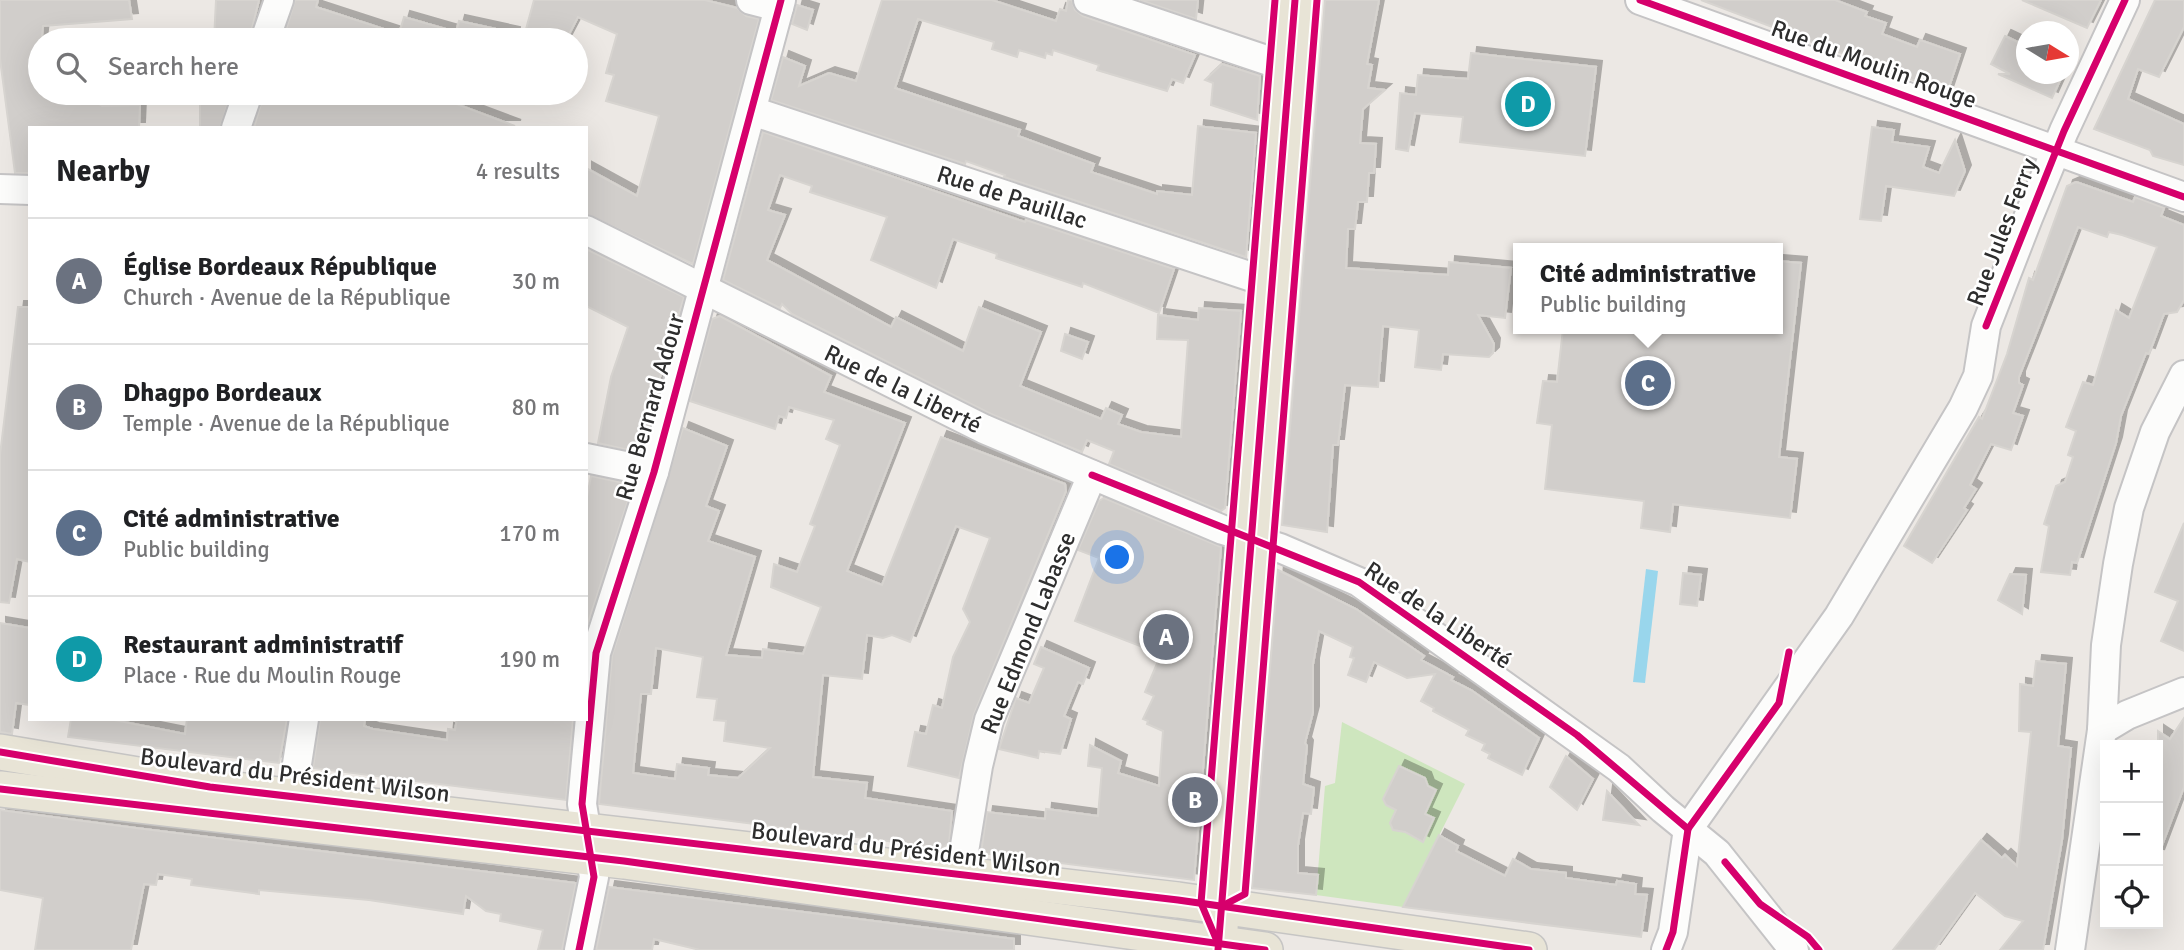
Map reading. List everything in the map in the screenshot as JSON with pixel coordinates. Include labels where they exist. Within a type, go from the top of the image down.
[{"type":"main road","points":[[1218,947],[1296,0]]},
{"type":"main road","name":"Boulevard du Président Wilson","points":[[0,752],[210,787],[292,796],[588,843],[1218,947],[1265,950]]},
{"type":"main road","points":[[0,771],[95,782],[210,787]]},
{"type":"main road","name":"Boulevard du Président Wilson","points":[[0,789],[960,876],[1222,906],[1529,950]]},
{"type":"street","points":[[269,28],[279,0]]},
{"type":"street","points":[[751,0],[780,4]]},
{"type":"street","points":[[1088,0],[1290,68]]},
{"type":"street","name":"Rue du Moulin Rouge","points":[[1640,0],[2184,197]]},
{"type":"street","name":"Rue Jules Ferry","points":[[1666,950],[1673,932],[1688,829],[1839,616],[1963,408],[1978,376],[1986,326],[2055,150],[2125,0]]},
{"type":"street","name":"Rue Bernard Adour","points":[[579,950],[594,877],[582,804],[596,653],[654,472],[780,4]]},
{"type":"street","points":[[237,126],[244,105]]},
{"type":"street","name":"Rue de Pauillac","points":[[752,111],[1252,277],[1272,279]]},
{"type":"street","points":[[0,189],[28,190]]},
{"type":"street","name":"Rue de la Liberté","points":[[588,231],[922,401],[1092,475],[1250,539],[1325,566],[1380,596],[1577,735],[1619,768],[1717,853],[1794,950]]},
{"type":"street","points":[[2070,950],[2102,730],[2106,645],[2130,508],[2155,432],[2184,375]]},
{"type":"street","points":[[588,458],[654,472]]},
{"type":"street","name":"Rue Edmond Labasse","points":[[960,876],[978,766],[989,720],[1092,475]]},
{"type":"street","points":[[2102,730],[2127,715],[2184,692]]},
{"type":"street","points":[[292,796],[304,721]]},
{"type":"green space","points":[[71,105],[140,105],[71,107]]},
{"type":"green space","points":[[1342,722],[1465,784],[1403,907],[1316,895],[1325,786],[1335,783]]},
{"type":"water","points":[[1646,569],[1658,571],[1645,683],[1633,682]]},
{"type":"building","points":[[0,0],[129,0],[132,19],[28,28],[28,105],[140,105],[139,126],[28,126],[28,173],[15,173],[0,59]]},
{"type":"building","points":[[216,0],[259,0],[252,28],[215,28]]},
{"type":"building","points":[[295,0],[318,0],[316,7],[381,28],[287,28]]},
{"type":"building","points":[[534,0],[705,0],[737,8],[746,16],[759,19],[693,264],[588,215],[588,169],[637,196],[659,116],[606,101],[614,75],[606,73],[617,34],[578,17],[572,28],[526,28]]},
{"type":"building","points":[[882,0],[992,0],[1056,21],[1060,9],[1066,11],[1068,0],[1072,0],[1075,10],[1083,16],[1195,55],[1183,83],[1172,79],[1167,91],[1097,70],[1099,65],[1053,50],[1052,55],[1046,53],[1045,58],[1019,50],[1017,57],[992,49],[994,42],[918,19],[895,88],[1020,130],[1018,136],[1094,164],[1091,172],[1157,194],[1157,191],[1192,195],[1198,126],[1256,133],[1246,257],[1004,177],[1005,175],[966,161],[965,164],[771,100],[783,57],[805,66],[799,86],[829,73],[856,81]]},
{"type":"building","points":[[1140,0],[1198,0],[1196,19]]},
{"type":"building","points":[[1325,0],[1379,0],[1367,64],[1372,65],[1368,88],[1385,90],[1363,109],[1360,143],[1376,144],[1374,173],[1369,173],[1367,202],[1358,202],[1355,229],[1348,229],[1346,268],[1448,275],[1449,262],[1511,268],[1505,318],[1478,315],[1494,344],[1493,353],[1489,357],[1443,354],[1441,370],[1415,367],[1419,330],[1383,326],[1378,387],[1345,385],[1338,445],[1333,445],[1327,532],[1282,525]]},
{"type":"building","points":[[1701,0],[1835,0],[1867,12],[1865,16],[1886,23],[1882,34],[1917,47],[1920,40],[1960,54],[1947,93]]},
{"type":"building","points":[[2022,0],[2101,0],[2087,28],[2079,25],[2079,21],[2071,21]]},
{"type":"building","points":[[2155,0],[2184,0],[2184,27],[2159,77],[2138,69],[2128,99],[2184,124],[2184,165],[2153,156],[2150,150],[2094,129]]},
{"type":"building","points":[[797,5],[813,10],[807,30],[792,24]]},
{"type":"building","points":[[404,17],[442,28],[401,28]]},
{"type":"building","points":[[459,21],[491,28],[457,28]]},
{"type":"building","points":[[2005,36],[2016,41],[2016,82],[1998,74],[2010,74],[1991,64]]},
{"type":"building","points":[[1471,53],[1596,67],[1585,156],[1460,142],[1463,117],[1415,113],[1408,151],[1396,149],[1400,93],[1416,95],[1418,75],[1468,79]]},
{"type":"building","points":[[1222,64],[1260,76],[1257,120],[1211,105],[1213,83],[1205,80]]},
{"type":"building","points":[[2020,84],[2058,84],[2052,98]]},
{"type":"building","points":[[200,105],[227,105],[221,126],[200,126]]},
{"type":"building","points":[[261,105],[459,105],[515,126],[255,126]]},
{"type":"building","points":[[1872,127],[1894,130],[1892,142],[1929,147],[1923,167],[1939,173],[1955,140],[1965,171],[1954,196],[1886,186],[1881,221],[1860,219]]},
{"type":"building","points":[[763,132],[1025,222],[1026,220],[1174,269],[1159,313],[1083,283],[1082,287],[996,258],[997,254],[953,239],[936,288],[871,260],[887,217],[810,192],[812,186],[780,175],[768,210],[785,215],[767,260],[891,327],[896,317],[963,351],[979,307],[1041,332],[1020,386],[1101,419],[1106,408],[1122,415],[1118,424],[1141,432],[1181,437],[1188,340],[1157,339],[1158,315],[1198,320],[1199,308],[1241,311],[1225,508],[1221,511],[1109,464],[1114,451],[1087,440],[1082,452],[991,414],[792,314],[782,304],[780,308],[723,280]]},
{"type":"building","points":[[2076,182],[2133,202],[2135,197],[2164,208],[2161,216],[2184,225],[2184,300],[2177,312],[2164,314],[2149,354],[2146,353],[2121,416],[2116,443],[2077,563],[2072,562],[2070,575],[2041,572],[2049,526],[2044,524],[2056,486],[2065,482],[2073,457],[2068,455],[2076,431],[2066,427],[2083,382],[2093,385],[2116,310],[2129,318],[2157,247],[2122,235],[2109,232],[2107,237],[2078,227],[2019,377],[2019,383],[2023,385],[2013,413],[2023,416],[2011,450],[1991,444],[1970,485],[1976,489],[1964,508],[1967,510],[1932,563],[1904,546],[1979,417],[1982,419],[2007,354],[2029,278],[2033,280],[2067,186]]},
{"type":"building","points":[[588,250],[684,297],[649,414],[652,415],[642,453],[598,443],[611,377],[628,327],[588,307]]},
{"type":"building","points":[[1783,262],[1801,263],[1779,457],[1797,459],[1790,518],[1673,504],[1670,532],[1641,528],[1644,501],[1545,489],[1552,425],[1537,423],[1543,381],[1557,382],[1562,334],[1783,334]]},
{"type":"building","points":[[18,307],[28,307],[28,562],[17,559],[9,603],[0,602],[0,455]]},
{"type":"building","points":[[720,316],[831,376],[824,392],[905,423],[847,571],[882,585],[941,437],[1065,484],[1066,491],[974,714],[959,778],[908,766],[915,732],[926,734],[933,705],[942,708],[953,657],[970,622],[963,609],[990,538],[956,526],[910,642],[892,635],[883,638],[867,635],[862,679],[823,675],[813,777],[867,783],[865,798],[952,811],[949,843],[942,848],[599,804],[612,656],[683,428],[727,446],[706,506],[719,511],[708,541],[755,557],[726,655],[762,658],[763,649],[803,654],[821,607],[771,587],[774,564],[797,572],[815,526],[810,524],[840,445],[826,439],[834,420],[789,407],[786,418],[779,416],[775,429],[690,401],[712,319]],"holes":[[[656,648],[703,657],[697,697],[717,699],[714,720],[726,721],[724,741],[770,748],[738,778],[708,775],[709,768],[677,764],[675,779],[633,773],[641,694],[651,694]]]},
{"type":"building","points":[[1065,334],[1088,342],[1082,359],[1061,351]]},
{"type":"building","points":[[591,476],[633,485],[588,623],[588,492]]},
{"type":"building","points":[[1104,498],[1221,547],[1194,880],[981,853],[987,812],[1045,819],[1046,809],[1098,816],[1102,768],[1088,766],[1090,745],[1121,761],[1118,773],[1159,786],[1163,731],[1147,724],[1148,721],[1143,719],[1154,696],[1145,692],[1161,654],[1075,621],[1099,558],[1078,550],[1099,501]]},
{"type":"building","points":[[2184,523],[2184,651],[2161,641],[2178,601],[2155,592]]},
{"type":"building","points":[[1278,570],[1356,609],[1424,656],[1421,660],[1453,677],[1451,680],[1471,690],[1539,738],[1522,775],[1488,758],[1490,754],[1482,750],[1485,744],[1466,735],[1469,730],[1433,711],[1434,708],[1421,701],[1435,674],[1407,678],[1374,662],[1366,682],[1348,675],[1354,658],[1350,657],[1353,647],[1319,631],[1313,664],[1313,712],[1305,743],[1307,746],[1303,784],[1314,788],[1311,814],[1303,813],[1298,845],[1298,873],[1318,875],[1316,895],[1252,888]]},
{"type":"building","points":[[1683,573],[1701,575],[1697,606],[1680,604]]},
{"type":"building","points":[[2010,574],[2026,575],[2022,614],[1998,600]]},
{"type":"building","points":[[0,623],[28,628],[28,705],[16,703],[12,734],[0,732]]},
{"type":"building","points":[[1041,647],[1089,668],[1083,684],[1078,682],[1064,716],[1071,719],[1060,754],[1039,751],[1038,758],[999,749],[1016,698],[1029,703],[1044,668],[1034,664]]},
{"type":"building","points":[[2036,661],[2066,664],[2058,746],[2071,748],[2062,840],[2043,950],[2000,950],[2023,921],[2005,916],[1975,893],[1934,950],[1893,950],[1981,840],[2002,858],[2005,855],[2017,866],[2031,732],[2019,731],[2020,684],[2033,686]]},
{"type":"building","points":[[2184,718],[2184,787],[2163,843],[2163,740],[2158,740],[2158,731],[2170,739]]},
{"type":"building","points":[[71,721],[119,721],[185,734],[187,721],[287,721],[279,763],[68,737]]},
{"type":"building","points":[[320,721],[365,721],[364,726],[373,729],[447,740],[448,729],[455,730],[457,721],[573,721],[566,800],[313,768]]},
{"type":"building","points":[[1566,756],[1593,779],[1577,810],[1550,787]]},
{"type":"building","points":[[1399,766],[1425,778],[1428,786],[1436,790],[1425,814],[1434,818],[1423,842],[1405,832],[1393,830],[1390,823],[1396,810],[1386,805],[1383,799]]},
{"type":"building","points":[[1607,791],[1639,825],[1603,820]]},
{"type":"building","points":[[0,810],[576,883],[562,950],[538,950],[543,930],[500,921],[501,914],[486,911],[466,896],[463,914],[369,900],[259,890],[259,894],[191,885],[192,879],[158,874],[156,885],[144,884],[131,950],[35,950],[43,898],[0,890]]},
{"type":"building","points":[[1439,835],[1458,846],[1456,851],[1505,876],[1513,859],[1531,869],[1566,873],[1566,878],[1616,885],[1617,881],[1636,884],[1635,894],[1647,895],[1641,937],[1403,907]]},
{"type":"building","points":[[609,887],[1014,939],[1014,950],[700,950],[654,939],[652,950],[596,950]]},
{"type":"cycle path","points":[[579,950],[594,877],[582,804],[596,653],[654,472],[781,0]]},
{"type":"cycle path","points":[[1217,941],[1201,903],[1275,0]]},
{"type":"cycle path","points":[[1218,950],[1295,0]]},
{"type":"cycle path","points":[[1222,906],[1245,894],[1317,0]]},
{"type":"cycle path","points":[[1640,0],[2184,197]]},
{"type":"cycle path","points":[[1986,326],[2064,131],[2125,0]]},
{"type":"cycle path","points":[[1092,475],[1359,582],[1577,735],[1688,829]]},
{"type":"cycle path","points":[[1666,950],[1673,932],[1688,829],[1779,703],[1789,652]]},
{"type":"cycle path","points":[[0,752],[210,787],[1178,900],[1529,950]]},
{"type":"cycle path","points":[[0,789],[624,861],[1265,950]]},
{"type":"cycle path","points":[[1725,862],[1760,904],[1808,937],[1819,950]]},
{"type":"place","name":"Restaurant administratif","points":[[1528,104]]},
{"type":"place","name":"Cité administrative","points":[[1648,383]]},
{"type":"place","name":"Église Bordeaux République","points":[[1166,637]]},
{"type":"place","name":"Dhagpo Bordeaux","points":[[1195,800]]}]
